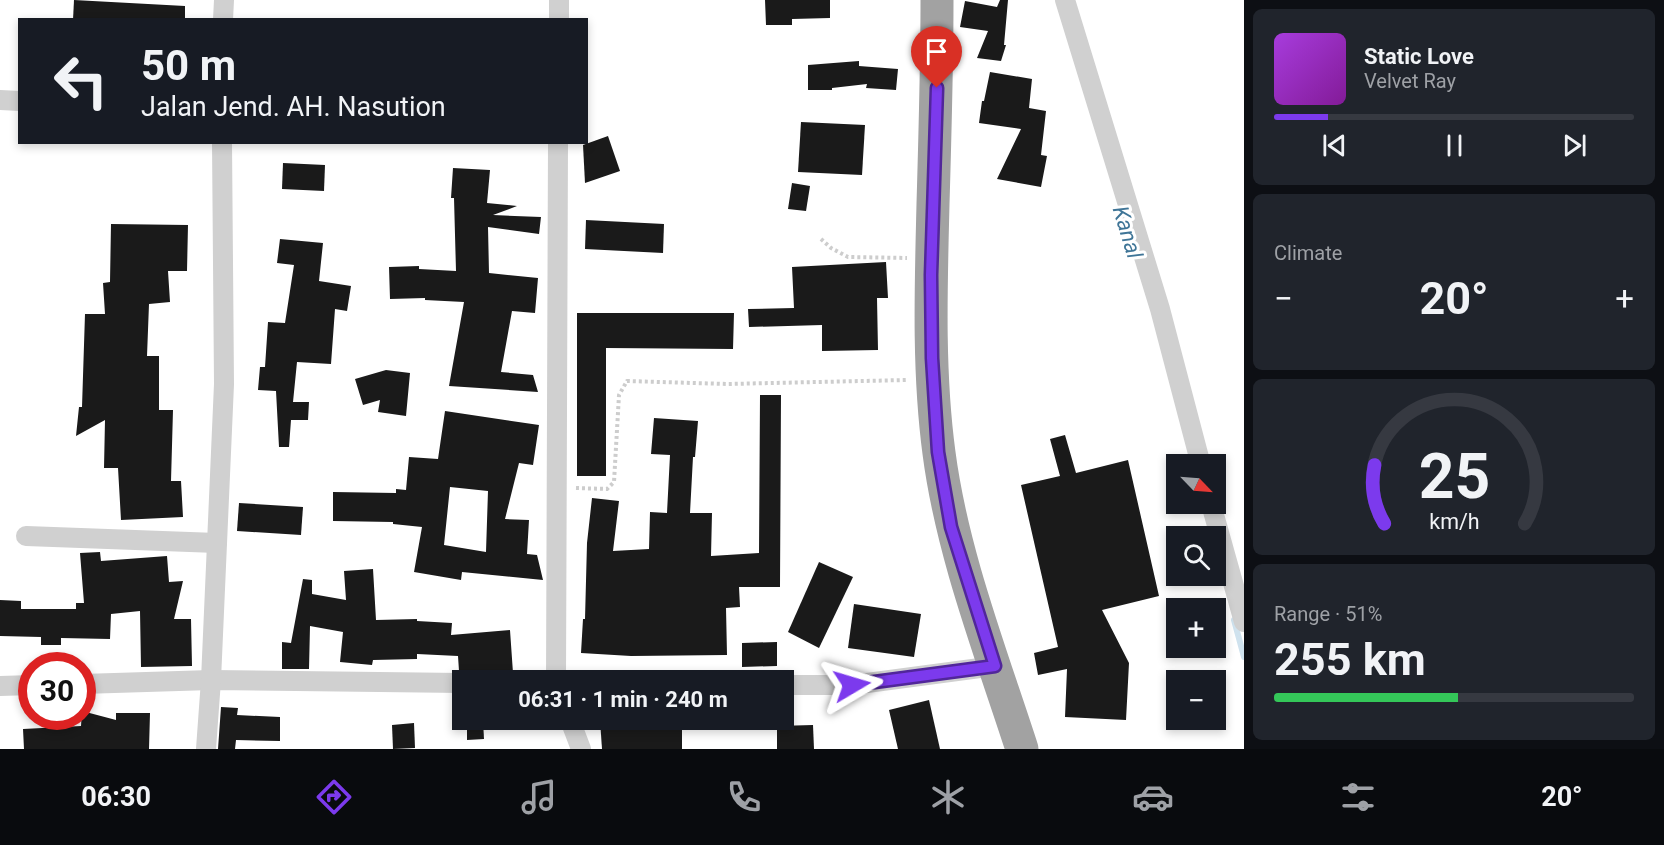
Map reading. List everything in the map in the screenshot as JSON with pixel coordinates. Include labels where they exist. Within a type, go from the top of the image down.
[{"type":"highway","points":[[938,0],[932,258],[933,380],[938,452],[951,527],[1022,749]]},
{"type":"street","points":[[223,18],[224,0]]},
{"type":"street","points":[[559,0],[559,18]]},
{"type":"street","points":[[1065,0],[1160,309],[1198,454]]},
{"type":"street","points":[[0,100],[18,101]]},
{"type":"street","points":[[206,749],[224,384],[222,144]]},
{"type":"street","points":[[556,670],[558,144]]},
{"type":"street","points":[[1214,514],[1244,622]]},
{"type":"street","points":[[26,536],[217,543]]},
{"type":"street","points":[[794,685],[852,685],[995,666]]},
{"type":"street","points":[[96,684],[211,680],[452,683]]},
{"type":"street","points":[[0,686],[18,685]]},
{"type":"street","points":[[574,730],[581,749]]},
{"type":"path","points":[[821,239],[831,248],[849,257],[932,258]]},
{"type":"path","points":[[557,488],[608,489],[614,482],[620,395],[627,381],[728,384],[933,380]]},
{"type":"building","points":[[74,0],[185,6],[185,18],[73,18]]},
{"type":"building","points":[[765,0],[830,0],[830,18],[792,19],[792,25],[766,25]]},
{"type":"building","points":[[1000,0],[1008,0],[1004,45],[1006,45],[1001,61],[977,58],[988,31],[960,27],[965,1],[997,7]]},
{"type":"building","points":[[859,61],[859,66],[898,69],[896,90],[866,88],[867,84],[832,88],[832,90],[808,90],[808,65]]},
{"type":"building","points":[[990,72],[1032,79],[1029,108],[1046,111],[1041,155],[1047,156],[1041,187],[997,179],[1021,129],[979,123]]},
{"type":"building","points":[[801,122],[865,125],[862,175],[798,172]]},
{"type":"building","points":[[608,136],[620,171],[585,183],[583,145]]},
{"type":"building","points":[[283,163],[325,165],[324,191],[282,189]]},
{"type":"building","points":[[453,168],[490,170],[487,203],[517,206],[493,215],[541,217],[539,234],[488,227],[489,273],[538,278],[535,313],[512,311],[501,372],[533,375],[538,392],[449,386],[464,302],[425,300],[425,298],[390,299],[389,267],[419,266],[419,269],[456,271],[454,198],[451,198]]},
{"type":"building","points":[[792,183],[810,186],[806,211],[788,209]]},
{"type":"building","points":[[586,220],[664,224],[663,253],[585,249]]},
{"type":"building","points":[[111,224],[188,225],[187,271],[168,271],[170,302],[149,304],[147,356],[159,356],[159,410],[173,410],[171,481],[181,481],[183,517],[121,520],[118,468],[104,468],[105,420],[76,436],[79,407],[82,407],[85,314],[105,314],[103,283],[110,282]]},
{"type":"building","points":[[280,239],[323,243],[319,281],[351,286],[347,311],[335,309],[331,364],[297,362],[293,402],[309,402],[308,420],[291,420],[289,447],[279,447],[276,391],[258,390],[260,367],[265,367],[268,322],[285,323],[294,265],[277,263]]},
{"type":"building","points":[[886,262],[888,298],[877,298],[878,350],[822,351],[822,325],[749,327],[748,309],[794,308],[792,267]]},
{"type":"building","points":[[577,313],[734,313],[733,349],[606,348],[606,476],[577,476]]},
{"type":"building","points":[[386,370],[410,373],[406,416],[378,412],[380,400],[363,405],[355,379]]},
{"type":"building","points":[[760,395],[781,395],[780,587],[739,587],[740,607],[726,608],[727,655],[631,656],[581,653],[583,619],[585,619],[587,543],[592,498],[619,501],[613,551],[649,549],[650,512],[667,513],[670,455],[651,454],[654,418],[698,421],[695,457],[693,457],[690,513],[712,513],[711,556],[759,553]]},
{"type":"building","points":[[445,411],[539,425],[533,465],[519,463],[505,519],[529,520],[527,554],[537,555],[543,580],[462,572],[461,580],[414,572],[422,527],[393,524],[393,522],[333,521],[333,492],[396,493],[396,489],[406,490],[409,457],[438,459]],"holes":[[[450,487],[488,491],[486,552],[444,545]]]},
{"type":"building","points":[[1065,435],[1076,473],[1128,460],[1159,596],[1102,610],[1129,663],[1126,720],[1065,717],[1067,669],[1038,675],[1034,653],[1058,647],[1021,485],[1060,476],[1050,439]]},
{"type":"building","points":[[239,503],[303,507],[301,535],[237,531]]},
{"type":"building","points":[[100,552],[101,561],[167,556],[169,582],[183,581],[174,619],[191,619],[192,666],[141,667],[140,611],[111,614],[110,639],[61,638],[61,645],[41,645],[41,637],[0,636],[0,600],[21,601],[21,609],[76,609],[76,603],[84,603],[80,553]]},
{"type":"building","points":[[819,562],[853,577],[819,648],[788,632]]},
{"type":"building","points":[[373,569],[376,620],[417,619],[417,621],[452,623],[451,635],[510,630],[513,670],[459,670],[458,656],[417,654],[417,659],[373,660],[372,665],[340,662],[343,632],[310,626],[309,669],[282,669],[282,642],[291,643],[303,579],[312,580],[312,594],[346,600],[344,571]]},
{"type":"building","points":[[854,604],[921,614],[914,657],[848,648]]},
{"type":"building","points":[[777,642],[777,666],[742,667],[742,643]]},
{"type":"building","points":[[929,700],[940,749],[898,749],[889,710]]},
{"type":"building","points":[[221,707],[238,708],[237,715],[280,717],[280,741],[236,740],[235,749],[218,749]]},
{"type":"building","points":[[116,713],[150,713],[149,749],[24,749],[23,730],[96,730],[96,715],[116,720]]},
{"type":"building","points":[[414,723],[415,748],[393,749],[392,725]]},
{"type":"building","points":[[813,725],[814,749],[777,749],[777,730],[794,730],[794,726]]},
{"type":"building","points":[[467,730],[484,730],[484,739],[467,740]]},
{"type":"building","points":[[601,730],[682,730],[682,749],[602,749]]},
{"type":"waterway","name":"Kanal","points":[[1234,620],[1244,657]]},
{"type":"route","points":[[852,685],[995,666],[951,527],[938,452],[932,358],[931,275],[937,88]]}]
